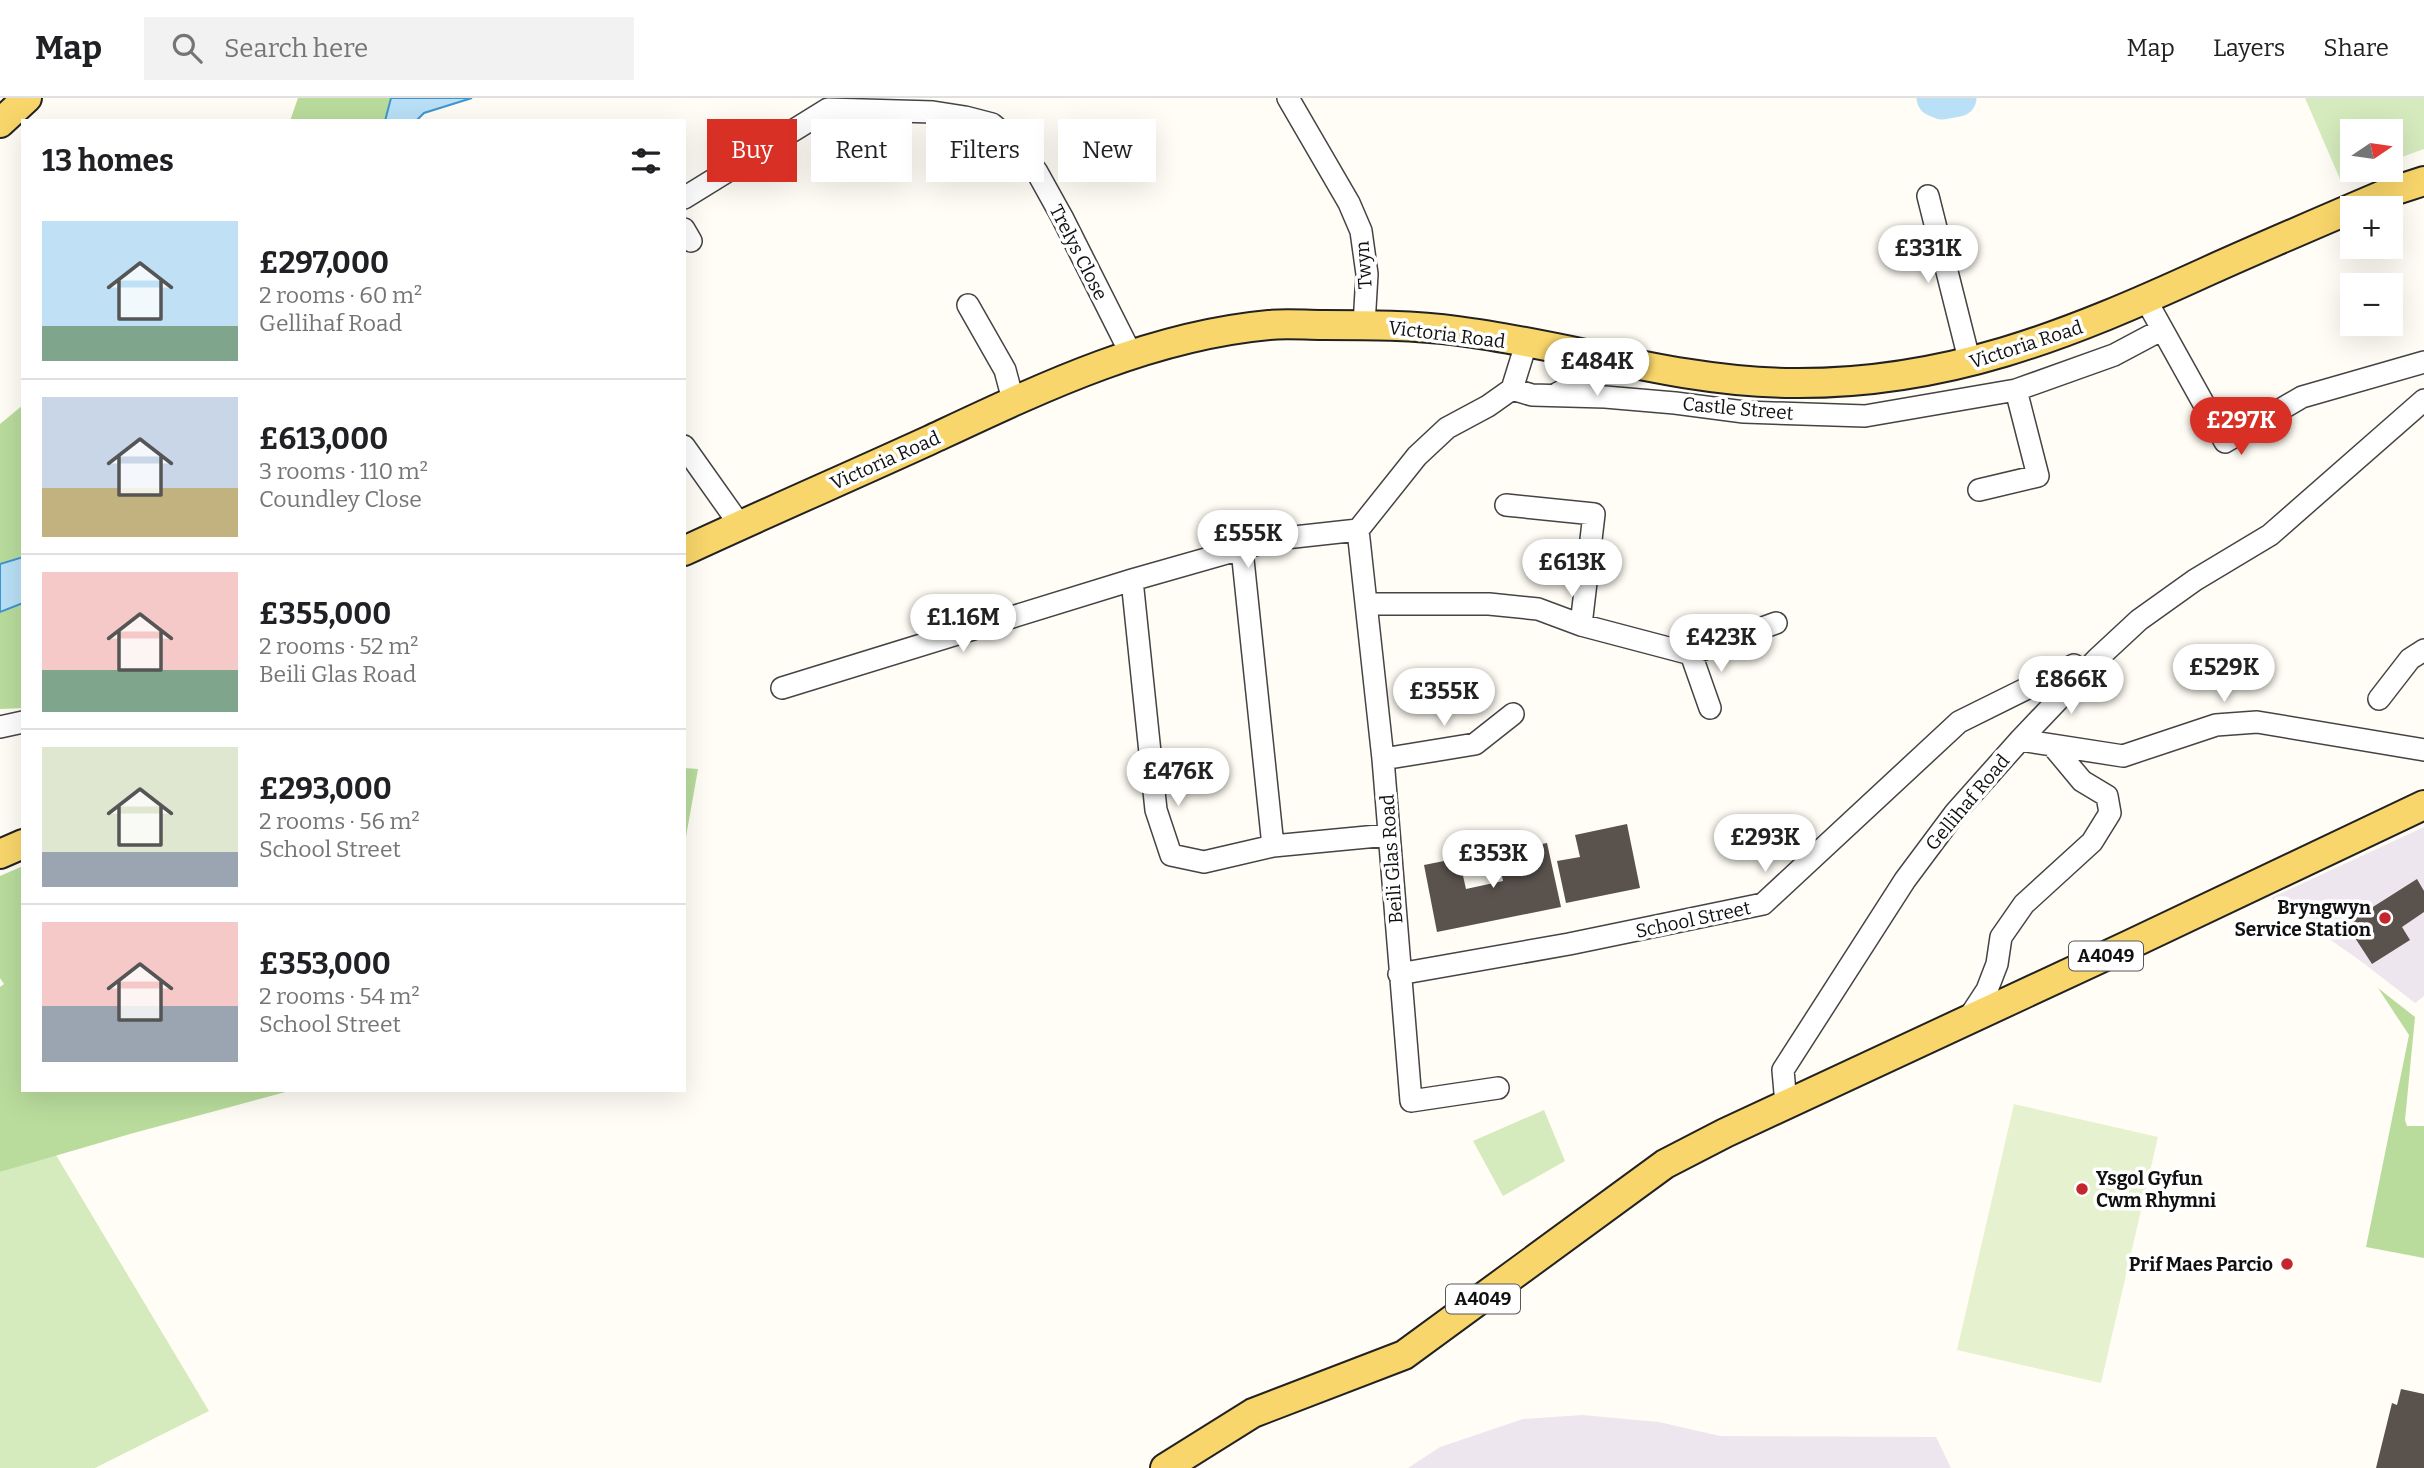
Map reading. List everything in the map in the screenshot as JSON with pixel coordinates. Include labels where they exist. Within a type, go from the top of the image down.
[{"type":"main road","points":[[0,123],[27,98]]},
{"type":"main road","name":"Victoria Road","points":[[686,550],[1013,400],[1085,370],[1130,354],[1205,335],[1271,325],[1364,325],[1457,331],[1715,377],[1786,383],[1860,380],[1927,372],[1970,363],[2060,335],[2146,300],[2389,192],[2424,181]]},
{"type":"main road","name":"A4049","points":[[1165,1468],[1253,1413],[1404,1355],[1665,1164],[1786,1104],[2424,805]]},
{"type":"main road","points":[[0,854],[21,845]]},
{"type":"street","name":"Twyn","points":[[1288,98],[1349,203],[1361,231],[1367,274],[1364,325]]},
{"type":"street","name":"Trelys Close","points":[[828,104],[933,112],[992,124],[1018,146],[1037,172],[1062,216],[1130,354]]},
{"type":"street","points":[[686,197],[828,104]]},
{"type":"street","points":[[1928,196],[1970,363]]},
{"type":"street","points":[[2146,300],[2225,442],[2302,397],[2424,362]]},
{"type":"street","points":[[968,305],[1005,370],[1013,400]]},
{"type":"street","name":"Castle Street","points":[[1512,389],[1532,395],[1664,402],[1744,412],[1865,416],[2016,390],[2114,355],[2161,330]]},
{"type":"street","points":[[782,688],[1132,580],[1276,539],[1357,530],[1416,456],[1447,428],[1488,406],[1512,389],[1526,344]]},
{"type":"street","points":[[1553,395],[1625,362]]},
{"type":"street","points":[[1979,489],[2038,476],[2016,390]]},
{"type":"street","name":"Gellihaf Road","points":[[1786,1104],[1783,1070],[1905,880],[1955,813],[2020,740],[2097,659],[2139,620],[2194,580],[2270,535],[2424,400]]},
{"type":"street","points":[[686,449],[740,525]]},
{"type":"street","points":[[1506,505],[1594,514],[1581,625]]},
{"type":"street","name":"Beili Glas Road","points":[[1357,530],[1383,759],[1411,1101],[1498,1088]]},
{"type":"street","points":[[1242,550],[1273,846]]},
{"type":"street","points":[[1132,580],[1156,810],[1171,855],[1204,862],[1273,846],[1388,835]]},
{"type":"street","points":[[1367,604],[1489,604],[1538,609],[1581,625],[1691,654],[1776,623]]},
{"type":"street","points":[[2379,699],[2410,659],[2424,650]]},
{"type":"street","points":[[1691,654],[1710,708]]},
{"type":"street","name":"School Street","points":[[1399,974],[1569,944],[1763,904],[1959,722],[2074,665]]},
{"type":"street","points":[[1383,759],[1475,744],[1513,714]]},
{"type":"street","points":[[0,727],[21,722]]},
{"type":"street","points":[[2020,740],[2123,756],[2216,725],[2258,722],[2424,750]]},
{"type":"street","points":[[1968,1019],[1987,990],[1997,964],[2001,937],[2024,904],[2092,842],[2110,813],[2107,796],[2082,780],[2052,745]]},
{"type":"shaded area","points":[[2424,827],[2424,996],[2415,1003],[2271,898]]},
{"type":"shaded area","points":[[1582,1415],[1659,1422],[1720,1436],[1936,1437],[1951,1468],[1408,1468],[1440,1447],[1523,1419]]},
{"type":"green space","points":[[298,98],[391,98],[386,119],[291,119]]},
{"type":"green space","points":[[2305,98],[2424,98],[2424,149],[2403,157],[2403,119],[2340,119],[2340,179]]},
{"type":"green space","points":[[21,407],[21,558],[0,564],[0,424]]},
{"type":"green space","points":[[21,604],[21,708],[0,709],[0,612]]},
{"type":"green space","points":[[686,768],[698,769],[686,837]]},
{"type":"green space","points":[[21,867],[21,1092],[286,1092],[0,1172],[0,987],[4,984],[0,978],[0,876]]},
{"type":"green space","points":[[2378,988],[2415,1017],[2405,1120],[2407,1126],[2424,1126],[2424,1258],[2366,1247],[2409,1035]]},
{"type":"green space","points":[[2014,1104],[2158,1137],[2101,1383],[1957,1350]]},
{"type":"green space","points":[[1544,1110],[1565,1161],[1503,1196],[1473,1141]]},
{"type":"green space","points":[[56,1155],[209,1411],[95,1468],[0,1468],[0,1172]]},
{"type":"water","points":[[391,98],[472,98],[424,113],[418,119],[386,119]]},
{"type":"water","points":[[21,558],[21,604],[0,612],[0,564]]},
{"type":"building","points":[[1627,824],[1640,888],[1566,903],[1557,861],[1580,857],[1575,835]]},
{"type":"building","points":[[1547,843],[1561,907],[1437,932],[1424,865],[1459,858],[1466,889],[1503,881],[1497,853]]},
{"type":"building","name":"Bryngwyn Service Station","points":[[2417,879],[2424,891],[2424,912],[2402,927],[2410,940],[2372,964],[2346,924]]},
{"type":"building","points":[[2401,1389],[2424,1394],[2424,1468],[2376,1468],[2392,1403],[2397,1405]]},
{"type":"waterway","points":[[1935,98],[1942,101],[1958,98]]},
{"type":"place","name":"Bryngwyn Service Station","points":[[2385,918]]},
{"type":"place","name":"Ysgol Gyfun Cwm Rhymni","points":[[2082,1189]]},
{"type":"place","name":"Prif Maes Parcio","points":[[2287,1264]]}]
